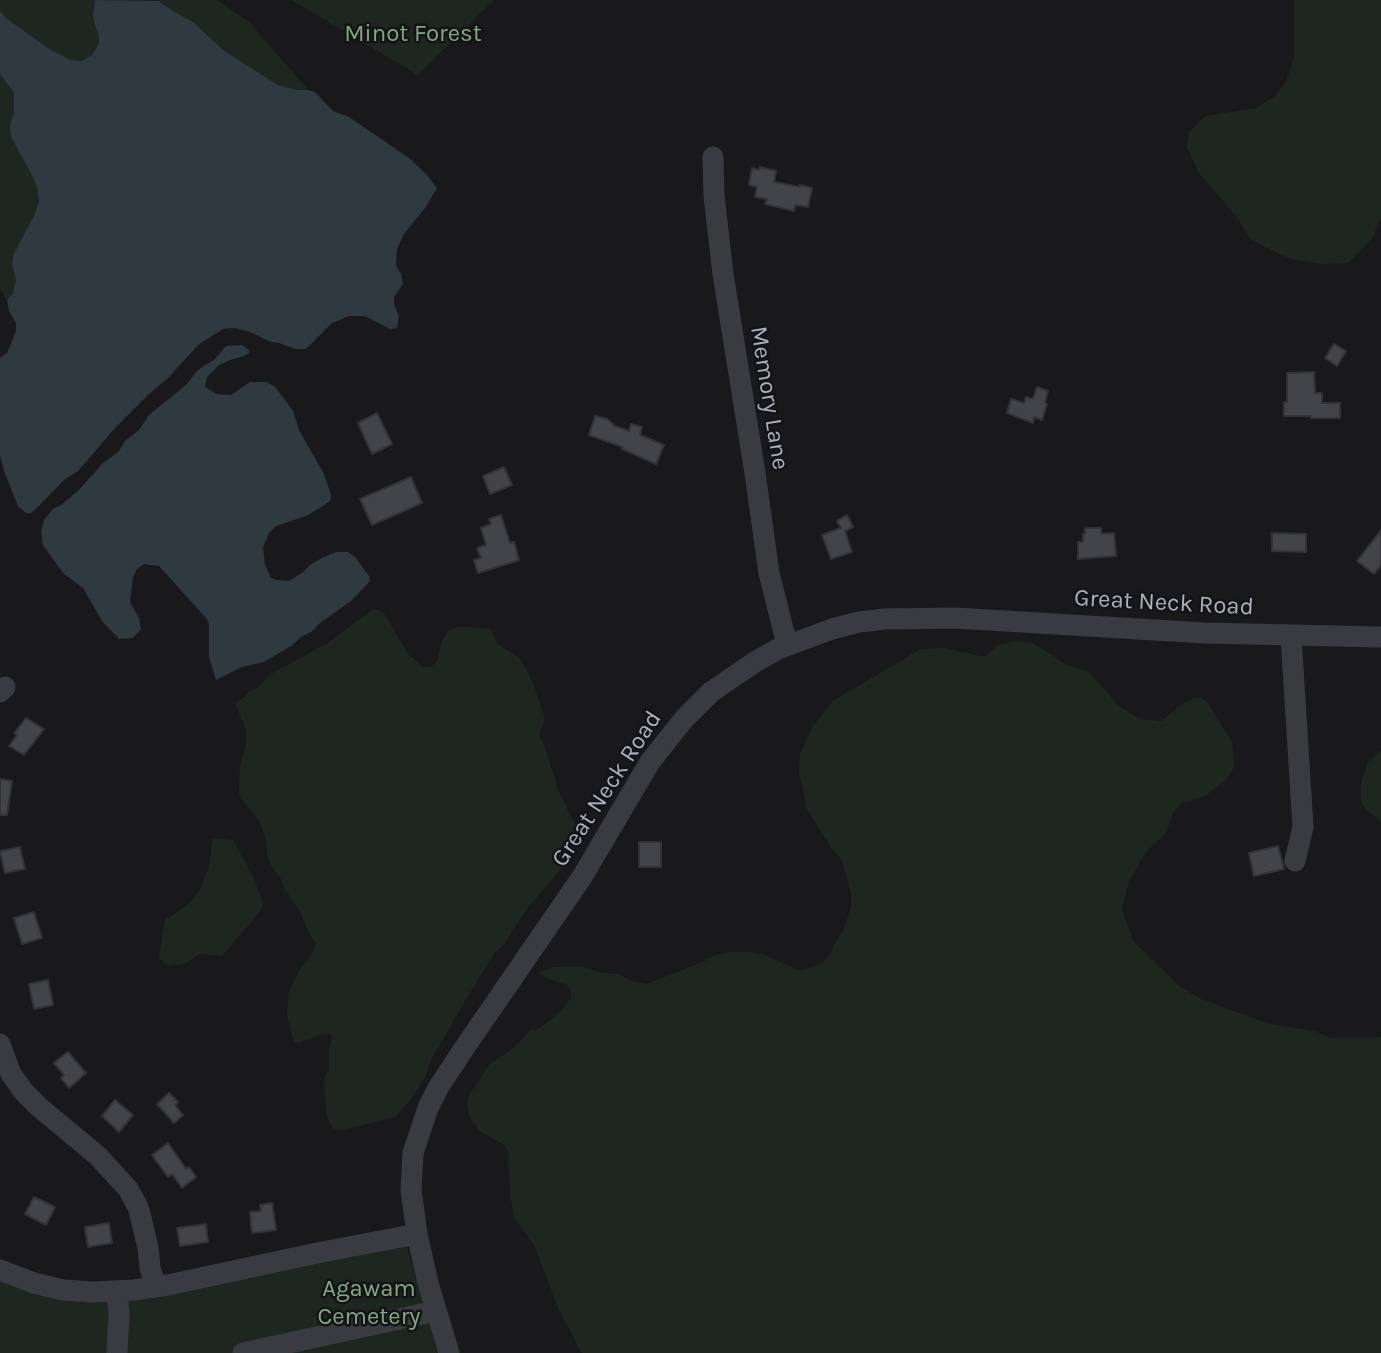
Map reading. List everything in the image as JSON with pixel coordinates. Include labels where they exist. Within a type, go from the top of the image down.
[{"type":"street","name":"Memory Lane","points":[[713,157],[713,184],[723,274],[769,573],[787,645]]},
{"type":"street","name":"Great Neck Road","points":[[449,1353],[417,1234],[411,1190],[413,1153],[425,1118],[438,1088],[568,898],[642,775],[667,739],[692,709],[711,692],[755,662],[787,645],[825,631],[884,619],[921,617],[1191,632],[1381,637]]},
{"type":"street","points":[[1291,636],[1303,827],[1295,861]]},
{"type":"street","points":[[0,1044],[11,1074],[29,1098],[97,1156],[128,1189],[138,1207],[156,1287]]},
{"type":"street","points":[[0,1270],[34,1283],[63,1290],[117,1291],[156,1287],[417,1234]]},
{"type":"street","points":[[117,1291],[117,1353]]},
{"type":"street","points":[[243,1353],[436,1311]]},
{"type":"green space","points":[[0,0],[95,0],[95,25],[99,44],[92,55],[82,61],[71,60],[51,50],[6,19],[0,11]]},
{"type":"green space","points":[[158,0],[217,0],[250,23],[308,90],[278,85],[223,50],[193,22]]},
{"type":"green space","name":"Minot Forest","points":[[292,0],[494,0],[418,75]]},
{"type":"green space","points":[[1294,0],[1381,0],[1381,218],[1372,238],[1348,263],[1323,264],[1291,259],[1250,239],[1237,217],[1199,173],[1187,147],[1189,132],[1205,116],[1256,108],[1274,97],[1286,82],[1294,57]]},
{"type":"green space","points":[[0,74],[14,93],[11,137],[33,177],[39,201],[12,265],[16,280],[13,293],[7,300],[0,289]]},
{"type":"green space","points":[[373,609],[385,615],[408,654],[423,667],[430,667],[437,662],[442,641],[449,630],[456,627],[491,630],[497,643],[520,659],[532,681],[544,715],[539,736],[557,788],[576,827],[578,843],[565,864],[494,954],[432,1058],[425,1077],[411,1099],[395,1117],[343,1130],[334,1129],[327,1116],[324,1088],[329,1070],[332,1034],[322,1034],[299,1043],[295,1042],[292,1035],[287,1013],[289,992],[316,944],[301,913],[270,864],[262,827],[239,793],[246,729],[235,704],[271,674],[328,643]]},
{"type":"green space","points":[[1018,641],[1033,643],[1065,664],[1089,672],[1119,706],[1139,719],[1162,721],[1179,706],[1195,698],[1202,698],[1232,742],[1234,767],[1227,779],[1205,796],[1182,803],[1173,813],[1166,833],[1146,852],[1129,881],[1122,910],[1134,942],[1179,986],[1201,999],[1269,1024],[1314,1031],[1331,1038],[1381,1037],[1381,1353],[582,1353],[559,1310],[534,1245],[514,1217],[508,1151],[503,1144],[481,1132],[469,1115],[467,1101],[490,1064],[514,1048],[531,1030],[538,1029],[554,1017],[571,998],[571,990],[566,984],[546,978],[538,972],[554,967],[582,967],[618,974],[631,981],[647,984],[715,955],[731,952],[764,955],[799,970],[823,962],[832,952],[843,931],[851,908],[851,893],[842,860],[806,808],[799,774],[800,754],[813,726],[833,701],[921,649],[944,648],[985,657],[999,644]]},
{"type":"green space","points":[[1381,750],[1381,822],[1361,803],[1361,783],[1368,762]]},
{"type":"green space","points":[[213,838],[233,840],[254,879],[263,902],[262,909],[222,956],[200,954],[184,964],[168,966],[159,958],[165,920],[190,903],[199,891],[209,867]]},
{"type":"green space","name":"Agawam Cemetery","points":[[406,1244],[437,1353],[0,1353],[0,1280],[53,1296]]},
{"type":"shaded area","points":[[95,0],[159,1],[193,22],[223,50],[278,85],[315,92],[333,111],[349,117],[409,158],[437,188],[404,234],[397,249],[396,265],[403,284],[394,297],[399,316],[397,328],[390,329],[365,316],[349,316],[332,323],[306,349],[295,349],[271,342],[234,328],[223,329],[198,345],[169,377],[114,429],[78,471],[64,480],[31,513],[26,513],[18,506],[0,455],[0,358],[7,353],[16,331],[16,323],[9,311],[7,300],[13,293],[16,280],[12,265],[13,256],[39,201],[33,177],[11,137],[14,93],[0,74],[0,11],[7,19],[51,50],[71,60],[82,61],[92,55],[99,44],[93,14]]},
{"type":"shaded area","points":[[242,345],[249,353],[219,365],[207,377],[205,387],[217,394],[231,395],[250,382],[267,382],[275,387],[293,411],[299,430],[324,474],[331,495],[330,501],[323,506],[306,516],[276,526],[269,533],[263,547],[265,565],[271,578],[289,581],[322,558],[336,552],[348,552],[356,558],[370,581],[351,601],[291,646],[264,662],[242,667],[216,680],[209,657],[209,624],[206,618],[159,566],[144,564],[137,569],[133,577],[130,602],[139,618],[141,629],[133,638],[119,639],[102,621],[83,588],[63,573],[43,545],[41,532],[44,520],[53,509],[78,491],[102,464],[119,451],[149,415],[186,385],[198,370],[215,359],[226,346]]},
{"type":"building","points":[[760,167],[776,171],[774,182],[812,188],[808,207],[795,205],[794,211],[765,204],[767,199],[755,197],[757,187],[749,185],[752,168],[759,170]]},
{"type":"building","points":[[1334,344],[1346,351],[1337,366],[1325,358]]},
{"type":"building","points":[[1314,372],[1315,393],[1322,393],[1322,403],[1340,403],[1340,418],[1284,416],[1287,373]]},
{"type":"building","points":[[1037,387],[1048,391],[1042,420],[1034,417],[1033,423],[1007,413],[1011,399],[1024,403],[1026,397],[1033,399]]},
{"type":"building","points":[[377,413],[392,444],[372,454],[358,423]]},
{"type":"building","points":[[595,416],[629,431],[631,424],[642,427],[640,435],[664,445],[656,464],[622,449],[623,447],[589,435]]},
{"type":"building","points":[[504,467],[512,485],[490,494],[483,476]]},
{"type":"building","points":[[411,477],[422,503],[372,525],[360,499]]},
{"type":"building","points":[[501,515],[519,560],[478,573],[474,560],[481,558],[477,548],[486,545],[481,528],[491,524],[489,519]]},
{"type":"building","points":[[847,515],[853,527],[845,531],[852,552],[831,559],[822,535],[841,528],[837,521]]},
{"type":"building","points":[[1085,528],[1101,528],[1101,534],[1114,533],[1116,556],[1078,559],[1078,542],[1083,542]]},
{"type":"building","points":[[1381,530],[1381,565],[1374,574],[1357,561]]},
{"type":"building","points":[[1272,533],[1306,534],[1306,552],[1272,551]]},
{"type":"building","points":[[26,718],[44,729],[24,755],[9,746],[17,735],[14,733]]},
{"type":"building","points":[[0,779],[12,781],[7,815],[0,815]]},
{"type":"building","points":[[639,842],[661,842],[661,867],[639,867]]},
{"type":"building","points":[[1278,846],[1284,869],[1254,876],[1249,853]]},
{"type":"building","points":[[20,847],[25,869],[5,873],[0,851]]},
{"type":"building","points":[[34,912],[42,938],[22,944],[14,918]]},
{"type":"building","points":[[48,980],[53,1005],[34,1009],[29,984]]},
{"type":"building","points":[[68,1052],[86,1073],[69,1088],[61,1078],[64,1075],[54,1063]]},
{"type":"building","points":[[169,1093],[178,1102],[175,1105],[183,1115],[174,1123],[157,1104]]},
{"type":"building","points":[[115,1100],[133,1115],[119,1132],[102,1116]]},
{"type":"building","points":[[168,1143],[186,1169],[189,1167],[196,1177],[182,1188],[172,1174],[168,1177],[152,1155]]},
{"type":"building","points":[[34,1197],[55,1207],[46,1225],[25,1214]]},
{"type":"building","points":[[272,1203],[276,1230],[252,1233],[250,1212],[261,1211],[260,1205]]},
{"type":"building","points":[[109,1223],[112,1243],[88,1247],[85,1227]]},
{"type":"building","points":[[206,1224],[208,1242],[180,1246],[177,1228]]}]
